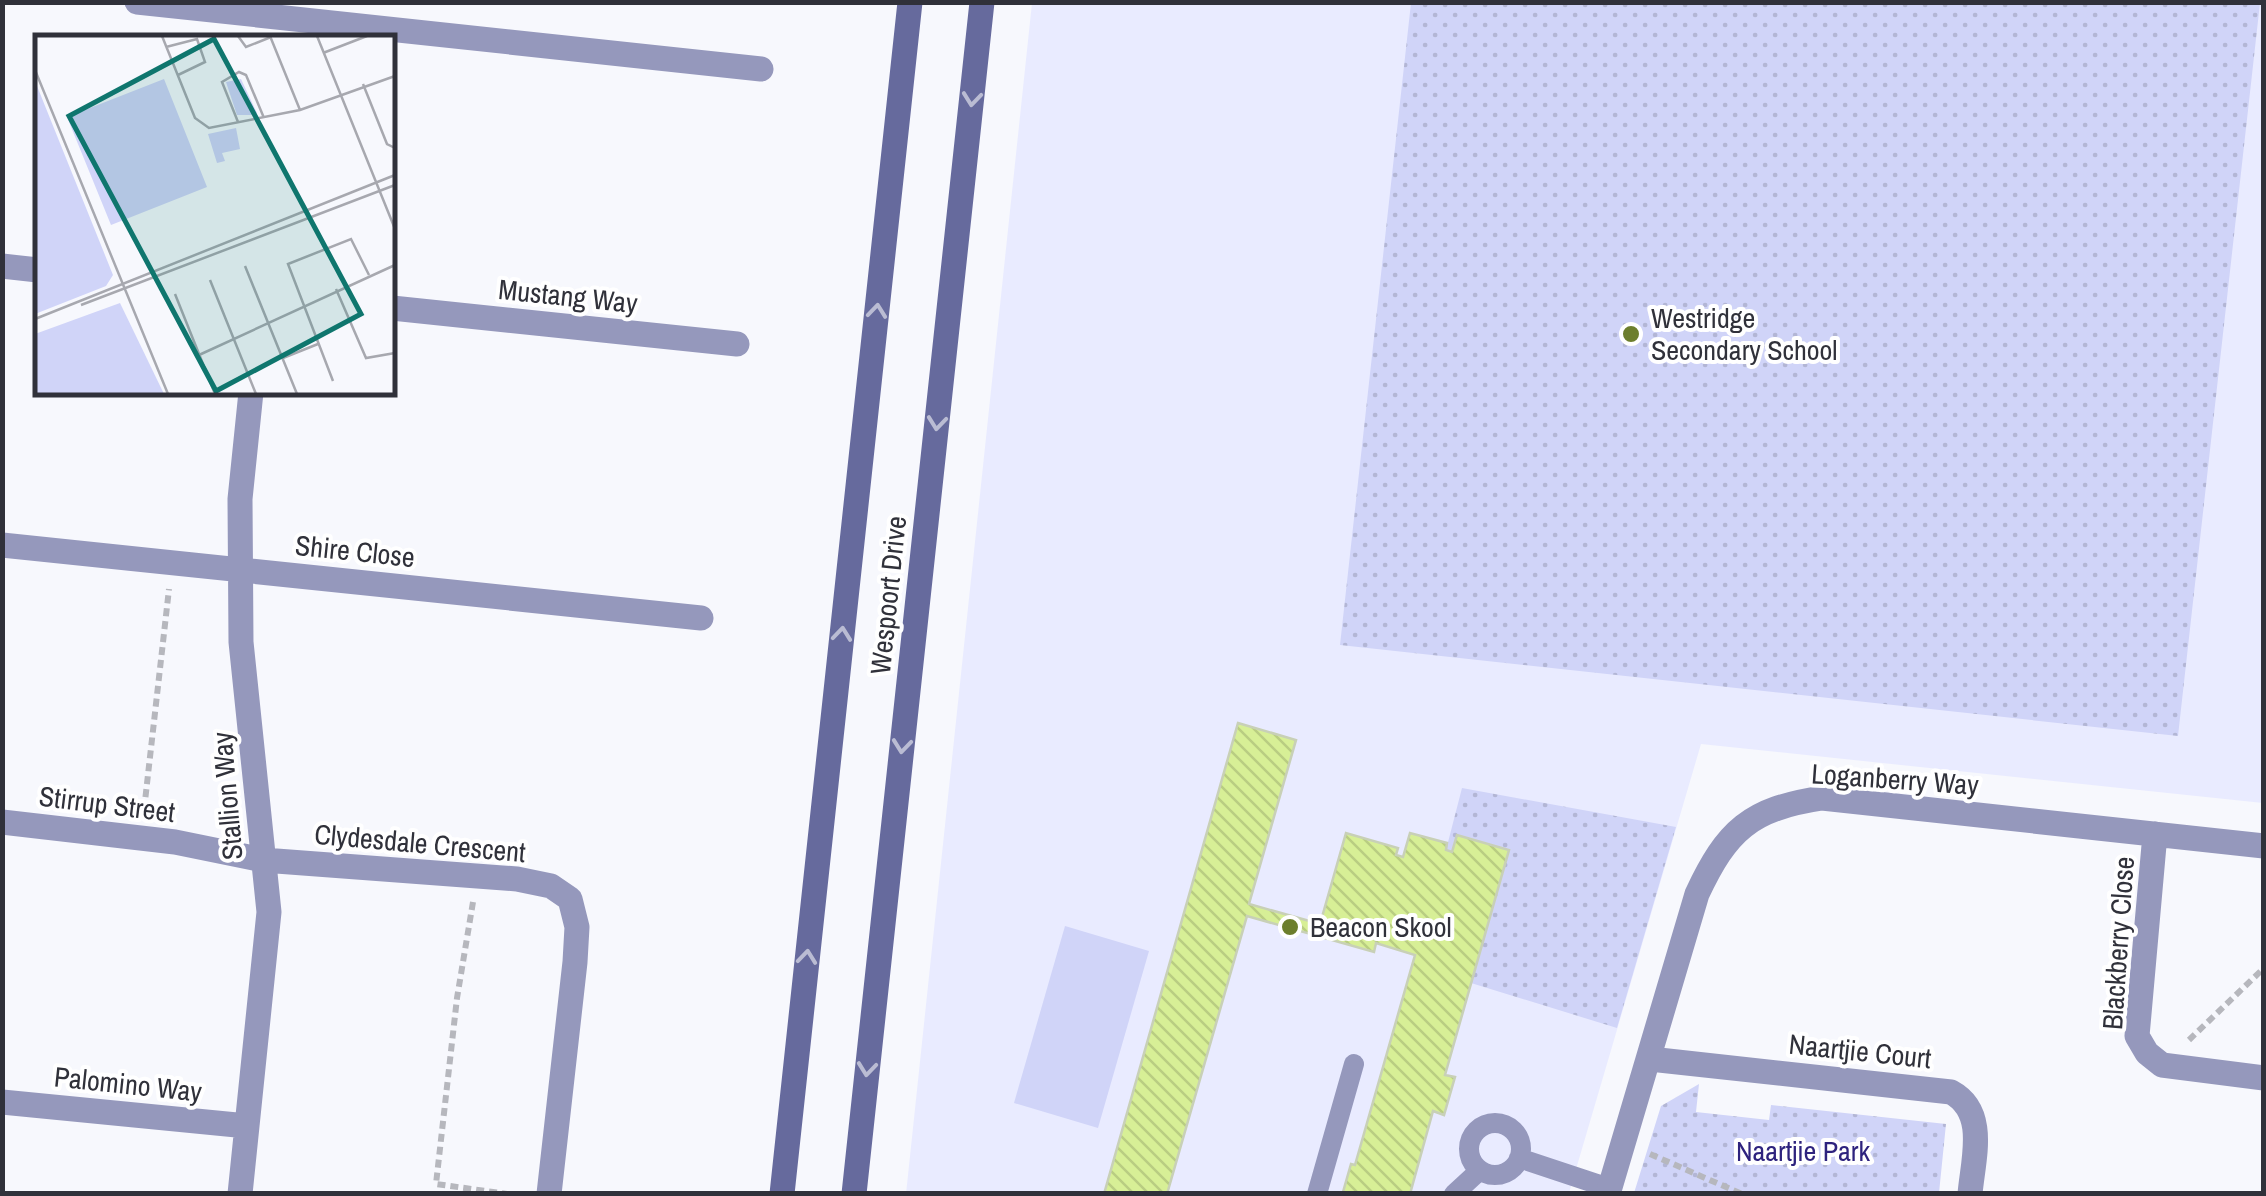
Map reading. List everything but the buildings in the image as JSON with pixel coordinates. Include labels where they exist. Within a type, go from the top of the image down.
[{"type":"main road","name":"Wespoort Drive","points":[[782,1194],[910,2]]},
{"type":"main road","name":"Wespoort Drive","points":[[854,1194],[982,2]]},
{"type":"street","points":[[138,2],[288,28],[371,35]]},
{"type":"street","points":[[395,37],[762,68]]},
{"type":"street","points":[[2,266],[35,270]]},
{"type":"street","name":"Mustang Way","points":[[395,308],[737,344]]},
{"type":"street","name":"Stallion Way","points":[[240,1194],[268,912],[241,642],[240,499],[250,395]]},
{"type":"street","name":"Shire Close","points":[[2,544],[701,618]]},
{"type":"street","name":"Loganberry Way","points":[[1609,1191],[1697,894],[1715,856],[1749,820],[1783,804],[1822,798],[2264,846]]},
{"type":"street","name":"Stirrup Street","points":[[2,822],[140,838],[263,860]]},
{"type":"street","name":"Blackberry Close","points":[[2155,834],[2138,1036],[2146,1053],[2162,1065]]},
{"type":"street","name":"Clydesdale Crescent","points":[[263,860],[477,876],[551,886],[570,899],[577,927],[575,962],[549,1194]]},
{"type":"street","name":"Naartjie Court","points":[[1650,1060],[1951,1092],[1967,1104],[1976,1128],[1970,1194]]},
{"type":"street","points":[[2162,1065],[2264,1078]]},
{"type":"street","name":"Palomino Way","points":[[2,1102],[247,1126]]},
{"type":"lane","points":[[1317,1194],[1354,1064]]},
{"type":"lane","points":[[1500,1123],[1511,1128],[1522,1148],[1519,1158],[1512,1170],[1489,1176],[1471,1162],[1470,1139],[1477,1129],[1500,1123]]},
{"type":"lane","points":[[1519,1158],[1609,1191]]},
{"type":"lane","points":[[1454,1194],[1479,1171]]},
{"type":"path","points":[[140,838],[173,563]]},
{"type":"path","points":[[477,876],[457,998],[436,1184],[507,1194]]},
{"type":"path","points":[[2162,1065],[2264,968]]},
{"type":"path","points":[[1648,1154],[1742,1194]]},
{"type":"shaded area","name":"Westridge Secondary School","points":[[1032,3],[2263,3],[2263,803],[1701,744],[1569,1193],[906,1194]]},
{"type":"green space","name":"Westridge Secondary School","points":[[1411,3],[2260,3],[2178,736],[1340,645]]},
{"type":"green space","points":[[1462,788],[1676,827],[1617,1028],[1471,983],[1509,850],[1457,835],[1452,852],[1446,850]]},
{"type":"green space","points":[[1065,926],[1149,951],[1098,1128],[1014,1103]]},
{"type":"green space","name":"Naartjie Park","points":[[1699,1084],[1696,1112],[1769,1120],[1771,1105],[1946,1124],[1939,1193],[1634,1193],[1661,1106]]},
{"type":"place","name":"Westridge Secondary School","points":[[1631,334]]},
{"type":"place","name":"Beacon Skool","points":[[1290,927]]}]
